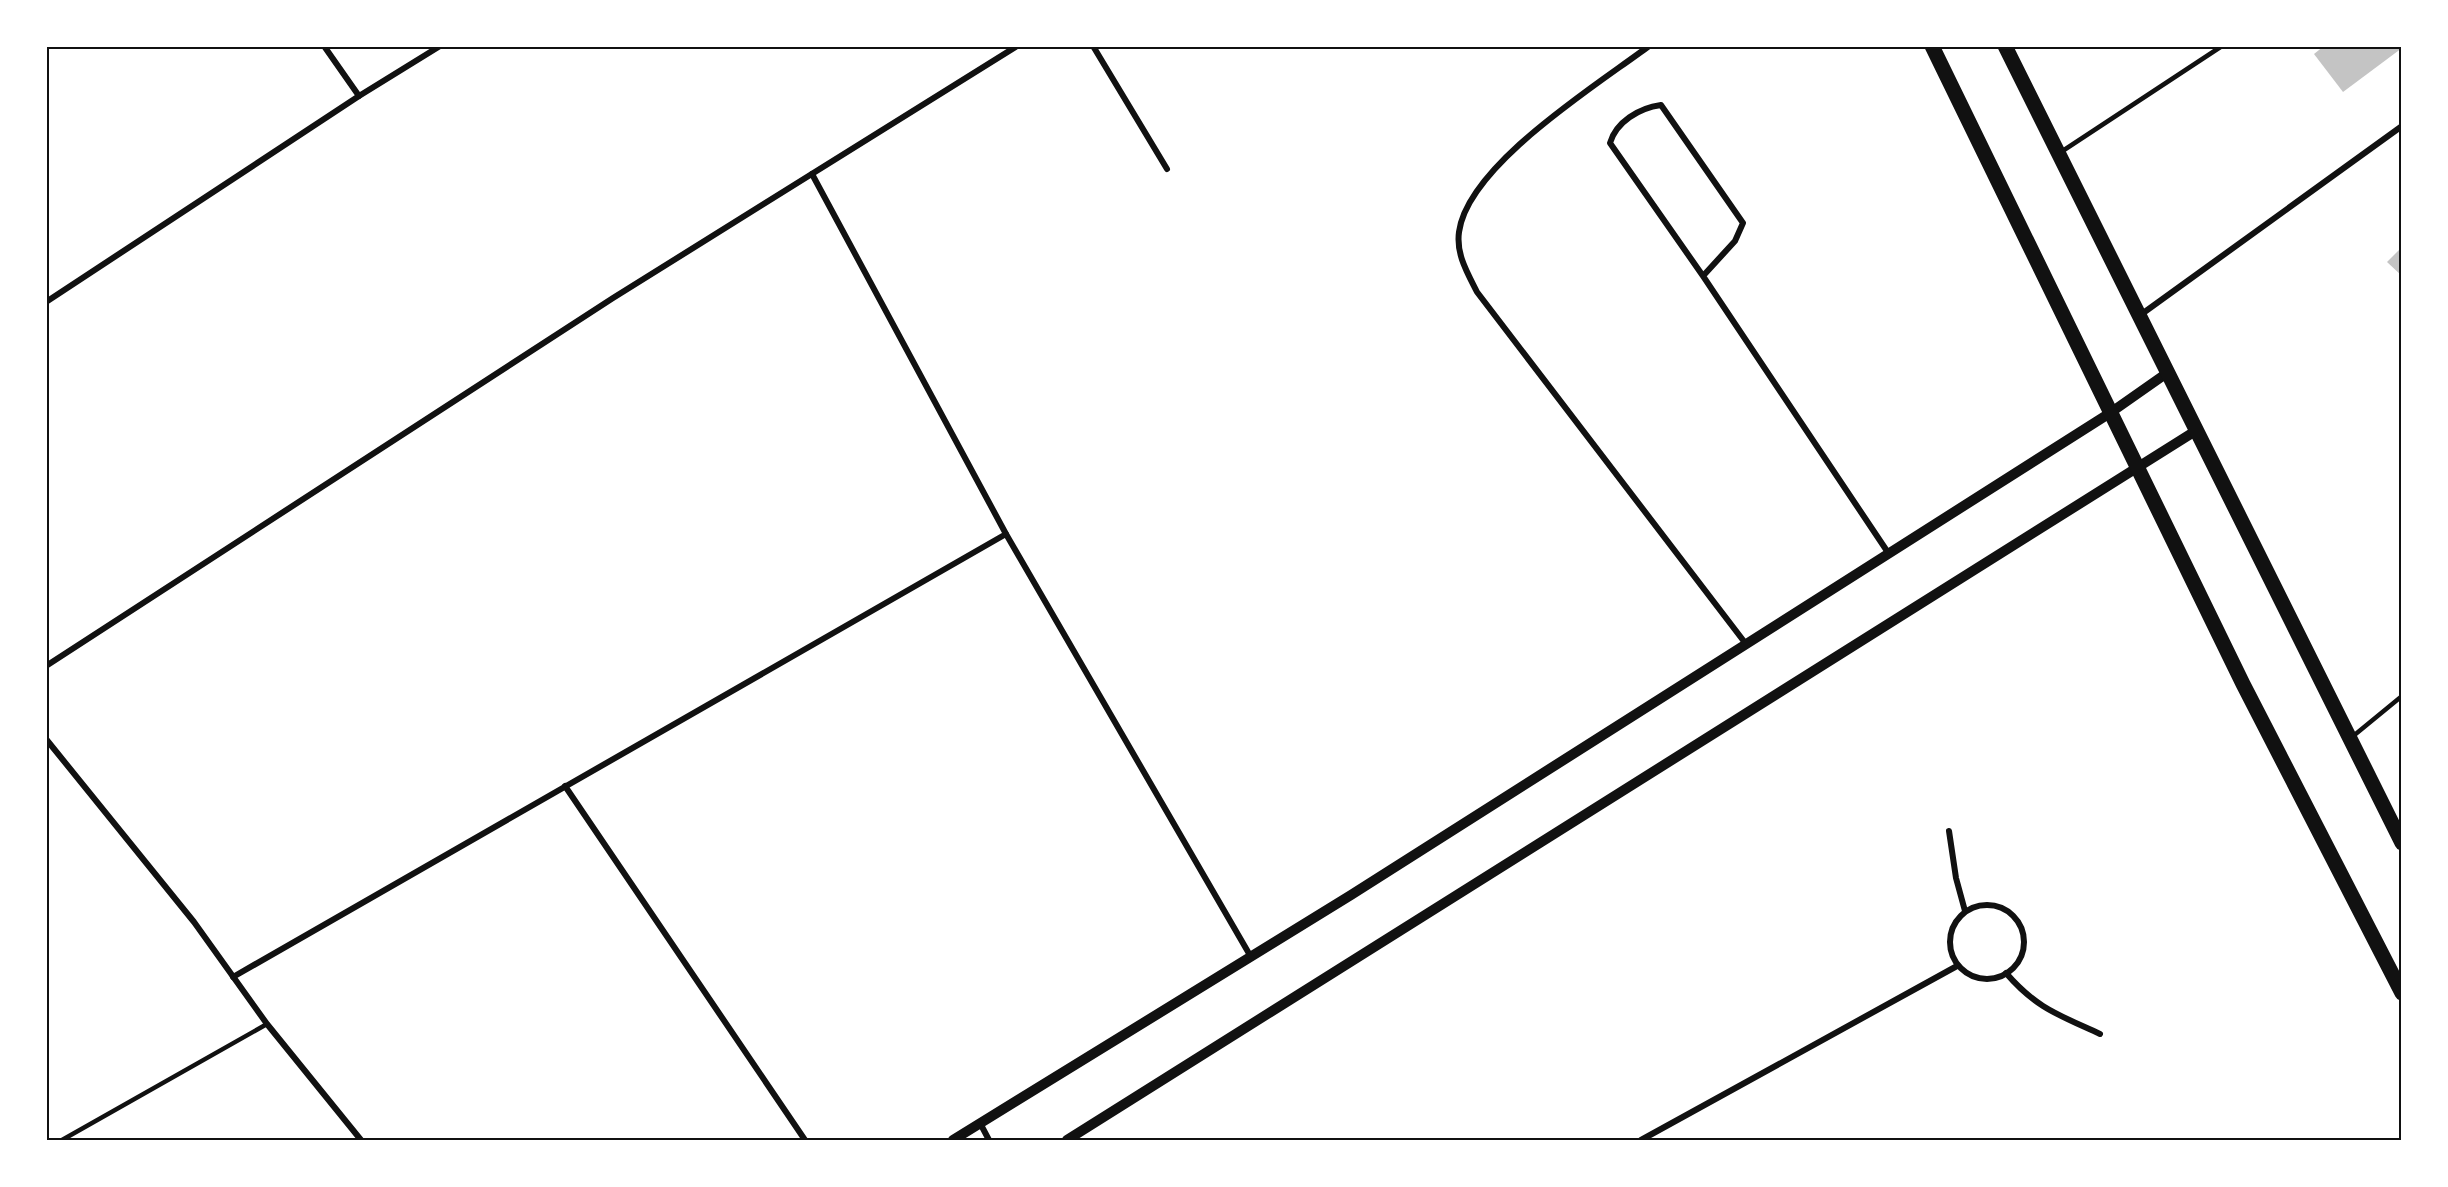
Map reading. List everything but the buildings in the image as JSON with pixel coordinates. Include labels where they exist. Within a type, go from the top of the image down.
[{"type":"main road","points":[[1932,46],[2243,684],[2402,993]]},
{"type":"main road","points":[[2005,46],[2402,843]]},
{"type":"street","points":[[324,46],[359,96]]},
{"type":"street","points":[[46,302],[359,96],[440,46]]},
{"type":"street","points":[[46,666],[613,298],[1017,46]]},
{"type":"street","points":[[1093,46],[1167,169]]},
{"type":"street","points":[[1649,46],[1513,148],[1478,187],[1459,230],[1460,256],[1477,292],[1746,644]]},
{"type":"street","points":[[1703,276],[1735,241],[1743,223],[1661,105],[1645,107],[1614,130],[1610,144],[1703,276],[1889,554]]},
{"type":"street","points":[[2139,316],[2402,126]]},
{"type":"street","points":[[812,174],[1006,534],[1251,957]]},
{"type":"street","points":[[953,1140],[1251,957],[1889,554],[2110,413],[2167,373]]},
{"type":"street","points":[[1067,1140],[2197,430]]},
{"type":"street","points":[[233,976],[1006,534]]},
{"type":"street","points":[[46,739],[194,922],[267,1024],[361,1140]]},
{"type":"street","points":[[565,786],[805,1140]]},
{"type":"street","points":[[1949,831],[1956,878],[1965,911]]},
{"type":"street","points":[[1976,906],[1995,906],[2012,913],[2019,923],[2024,934],[2024,947],[2020,958],[2006,974],[1991,979],[1979,979],[1967,974],[1958,966],[1951,955],[1949,943],[1953,925],[1965,911],[1976,906]]},
{"type":"street","points":[[1641,1140],[1958,966]]},
{"type":"street","points":[[2006,974],[2026,997],[2100,1034]]},
{"type":"street","points":[[980,1123],[989,1140]]},
{"type":"lane","points":[[2058,154],[2222,46]]},
{"type":"lane","points":[[2350,739],[2402,696]]},
{"type":"lane","points":[[62,1140],[267,1024]]}]
